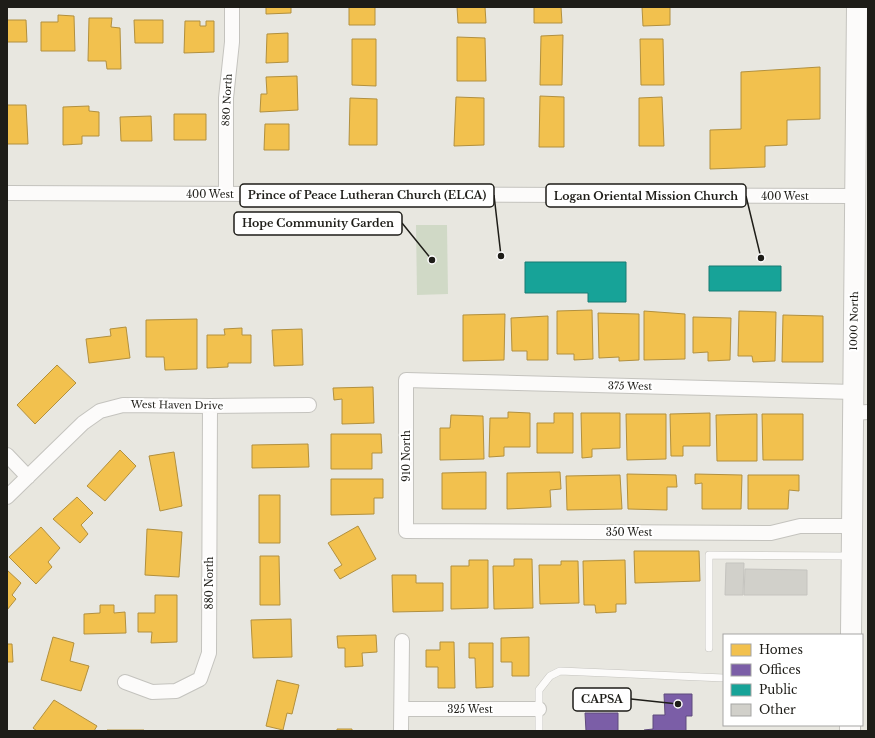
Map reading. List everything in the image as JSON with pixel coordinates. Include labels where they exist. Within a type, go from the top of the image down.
[{"type":"street","name":"880 North","points":[[226,194],[226,98],[232,42],[232,7]]},
{"type":"street","name":"1000 North","points":[[851,634],[852,526],[861,412],[854,392],[862,196],[857,7]]},
{"type":"street","name":"400 West","points":[[7,193],[862,196]]},
{"type":"street","name":"375 West","points":[[406,380],[854,392]]},
{"type":"street","name":"910 North","points":[[406,380],[406,532]]},
{"type":"street","name":"West Haven Drive","points":[[7,497],[83,422],[100,411],[123,405],[309,405]]},
{"type":"street","name":"880 North","points":[[125,682],[152,692],[176,691],[200,679],[209,653],[210,406]]},
{"type":"street","points":[[7,455],[28,477]]},
{"type":"street","name":"350 West","points":[[406,532],[771,533],[800,526],[852,526]]},
{"type":"street","points":[[401,731],[402,641]]},
{"type":"street","name":"325 West","points":[[402,709],[539,709]]},
{"type":"lane","points":[[709,648],[709,555],[852,556]]},
{"type":"lane","points":[[539,731],[539,690],[550,676],[560,671],[723,678]]},
{"type":"green space","points":[[416,225],[447,225],[448,294],[417,295]]},
{"type":"building: Homes","points":[[266,7],[291,7],[291,13],[266,14]]},
{"type":"building: Homes","points":[[349,7],[375,7],[375,25],[349,25]]},
{"type":"building: Homes","points":[[457,7],[485,7],[486,23],[458,23]]},
{"type":"building: Homes","points":[[534,7],[561,7],[562,23],[534,23]]},
{"type":"building: Homes","points":[[642,7],[670,7],[670,25],[643,26]]},
{"type":"building: Homes","points":[[58,15],[74,16],[75,51],[41,51],[41,22],[58,22]]},
{"type":"building: Homes","points":[[89,18],[112,18],[111,27],[120,28],[121,69],[107,69],[106,61],[88,61]]},
{"type":"building: Homes","points":[[7,20],[26,20],[27,42],[7,42]]},
{"type":"building: Homes","points":[[134,20],[163,20],[163,43],[135,43]]},
{"type":"building: Homes","points":[[185,21],[200,21],[200,26],[206,26],[206,21],[214,21],[214,52],[184,53]]},
{"type":"building: Homes","points":[[288,33],[288,62],[266,63],[267,34]]},
{"type":"building: Homes","points":[[563,35],[562,85],[540,85],[541,36]]},
{"type":"building: Homes","points":[[457,37],[485,38],[486,81],[457,81]]},
{"type":"building: Homes","points":[[352,39],[376,39],[376,86],[352,85]]},
{"type":"building: Homes","points":[[640,39],[663,39],[664,85],[641,85]]},
{"type":"building: Homes","points":[[820,67],[820,119],[787,120],[787,145],[765,146],[765,167],[710,169],[710,130],[741,129],[741,72]]},
{"type":"building: Homes","points":[[297,76],[298,110],[260,112],[261,94],[267,94],[266,77]]},
{"type":"building: Homes","points":[[540,96],[564,97],[564,147],[539,147]]},
{"type":"building: Homes","points":[[456,97],[484,98],[484,145],[454,146]]},
{"type":"building: Homes","points":[[662,97],[664,146],[639,146],[639,98]]},
{"type":"building: Homes","points":[[350,98],[377,99],[377,145],[349,145]]},
{"type":"building: Homes","points":[[7,105],[26,105],[28,144],[7,144]]},
{"type":"building: Homes","points":[[89,106],[89,111],[99,112],[99,136],[82,136],[82,144],[63,145],[63,107]]},
{"type":"building: Homes","points":[[174,114],[206,114],[206,140],[174,140]]},
{"type":"building: Homes","points":[[151,116],[152,141],[121,141],[120,117]]},
{"type":"building: Homes","points":[[265,124],[289,124],[289,150],[264,150]]},
{"type":"building: Homes","points":[[592,310],[593,359],[574,360],[574,354],[557,354],[557,311]]},
{"type":"building: Homes","points":[[644,311],[685,314],[685,359],[644,360]]},
{"type":"building: Homes","points":[[739,311],[776,312],[775,361],[753,362],[752,356],[738,356]]},
{"type":"building: Homes","points":[[598,313],[639,314],[639,360],[619,361],[619,357],[599,358]]},
{"type":"building: Homes","points":[[505,314],[504,360],[463,361],[463,315]]},
{"type":"building: Homes","points":[[783,315],[823,316],[823,362],[782,362]]},
{"type":"building: Homes","points":[[548,316],[548,360],[527,360],[527,351],[512,351],[511,318]]},
{"type":"building: Homes","points":[[693,317],[731,318],[730,360],[708,361],[708,352],[693,353]]},
{"type":"building: Homes","points":[[197,319],[197,369],[165,370],[164,357],[146,357],[146,320]]},
{"type":"building: Homes","points":[[126,327],[130,358],[89,363],[86,339],[111,336],[110,329]]},
{"type":"building: Homes","points":[[242,328],[242,335],[251,335],[251,363],[228,363],[228,367],[207,368],[207,335],[225,335],[224,329]]},
{"type":"building: Homes","points":[[302,329],[303,365],[274,366],[272,330]]},
{"type":"building: Homes","points":[[57,365],[76,383],[35,424],[17,405]]},
{"type":"building: Homes","points":[[373,387],[374,423],[342,424],[342,399],[334,400],[333,388]]},
{"type":"building: Homes","points":[[508,412],[530,413],[530,447],[504,447],[504,456],[489,457],[490,418],[508,418]]},
{"type":"building: Homes","points":[[554,413],[573,413],[573,453],[537,453],[537,423],[554,423]]},
{"type":"building: Homes","points":[[581,413],[620,413],[620,448],[592,449],[592,457],[582,458]]},
{"type":"building: Homes","points":[[710,413],[710,446],[683,446],[683,456],[671,456],[670,414]]},
{"type":"building: Homes","points":[[626,414],[666,414],[666,459],[627,460]]},
{"type":"building: Homes","points":[[757,414],[757,461],[717,461],[716,415]]},
{"type":"building: Homes","points":[[762,414],[803,414],[803,460],[763,460]]},
{"type":"building: Homes","points":[[451,415],[483,416],[484,459],[440,460],[440,428],[450,428]]},
{"type":"building: Homes","points":[[331,434],[381,434],[382,453],[372,453],[372,469],[331,469]]},
{"type":"building: Homes","points":[[308,444],[309,467],[252,468],[252,445]]},
{"type":"building: Homes","points":[[120,450],[136,466],[105,501],[87,486]]},
{"type":"building: Homes","points":[[174,452],[182,506],[160,511],[149,456]]},
{"type":"building: Homes","points":[[486,472],[486,509],[442,509],[442,473]]},
{"type":"building: Homes","points":[[560,472],[561,489],[550,490],[551,507],[507,509],[507,473]]},
{"type":"building: Homes","points":[[627,474],[676,475],[677,487],[667,487],[667,510],[628,509]]},
{"type":"building: Homes","points":[[695,474],[742,475],[741,509],[702,509],[702,483],[695,484]]},
{"type":"building: Homes","points":[[620,475],[622,509],[567,510],[566,476]]},
{"type":"building: Homes","points":[[748,475],[799,475],[799,491],[789,490],[788,509],[748,509]]},
{"type":"building: Homes","points":[[331,479],[383,479],[383,498],[374,498],[374,514],[331,515]]},
{"type":"building: Homes","points":[[259,495],[280,495],[280,543],[259,543]]},
{"type":"building: Homes","points":[[77,497],[93,513],[81,525],[88,534],[80,543],[53,519]]},
{"type":"building: Homes","points":[[358,526],[376,559],[340,579],[334,570],[342,565],[328,543]]},
{"type":"building: Homes","points":[[41,527],[60,548],[48,562],[52,567],[36,584],[9,557]]},
{"type":"building: Homes","points":[[147,529],[182,532],[179,577],[145,575]]},
{"type":"building: Homes","points":[[634,551],[699,551],[700,581],[635,583]]},
{"type":"building: Homes","points":[[260,556],[279,556],[280,605],[260,605]]},
{"type":"building: Homes","points":[[514,559],[532,559],[533,608],[494,609],[493,566],[514,566]]},
{"type":"building: Homes","points":[[469,560],[488,560],[488,608],[451,609],[451,566],[469,566]]},
{"type":"building: Homes","points":[[625,560],[626,604],[616,604],[616,612],[596,613],[595,605],[584,605],[583,561]]},
{"type":"building: Homes","points":[[561,561],[578,561],[579,603],[540,604],[539,565],[561,565]]},
{"type":"building: Homes","points":[[7,570],[21,583],[12,595],[16,599],[7,610]]},
{"type":"building: Homes","points":[[392,575],[416,575],[416,583],[443,583],[443,611],[393,612]]},
{"type":"building: Homes","points":[[155,595],[177,595],[177,642],[151,643],[152,632],[138,632],[138,613],[155,613]]},
{"type":"building: Homes","points":[[100,605],[114,605],[114,613],[125,612],[126,633],[84,634],[84,614],[100,613]]},
{"type":"building: Homes","points":[[291,619],[292,657],[253,658],[251,620]]},
{"type":"building: Homes","points":[[376,635],[377,652],[362,653],[363,666],[345,667],[345,648],[338,648],[337,636]]},
{"type":"building: Homes","points":[[53,637],[74,643],[70,661],[89,666],[81,691],[41,680]]},
{"type":"building: Homes","points":[[529,637],[529,676],[512,676],[512,662],[501,662],[501,638]]},
{"type":"building: Homes","points":[[440,642],[454,642],[455,688],[438,688],[438,667],[426,667],[426,650],[440,650]]},
{"type":"building: Homes","points":[[469,643],[493,643],[493,687],[476,688],[475,658],[469,658]]},
{"type":"building: Homes","points":[[7,644],[12,644],[13,662],[7,662]]},
{"type":"building: Homes","points":[[277,680],[299,685],[292,714],[287,713],[283,730],[266,726]]},
{"type":"building: Homes","points":[[54,700],[97,726],[94,731],[37,731],[33,728]]},
{"type":"building: Homes","points":[[337,729],[352,729],[352,731],[337,731]]},
{"type":"building: Homes","points":[[144,730],[144,731],[107,731]]},
{"type":"building: Offices","points":[[664,694],[692,694],[692,716],[686,716],[686,731],[644,731],[653,729],[653,715],[665,715]]},
{"type":"building: Offices","points":[[585,713],[618,713],[618,731],[586,731]]},
{"type":"building: Public","points":[[525,262],[626,262],[626,302],[588,302],[588,293],[525,293]]},
{"type":"building: Public","points":[[709,266],[781,266],[781,291],[709,291]]},
{"type":"building: Other","points":[[726,563],[744,563],[743,595],[725,595]]},
{"type":"building: Other","points":[[745,569],[807,570],[807,595],[744,595]]},
{"type":"place","name":"Prince of Peace Lutheran Church (ELCA)","points":[[501,256]]},
{"type":"place","name":"Logan Oriental Mission Church","points":[[761,258]]},
{"type":"place","name":"Hope Community Garden","points":[[432,260]]},
{"type":"place","name":"CAPSA","points":[[678,704]]}]
